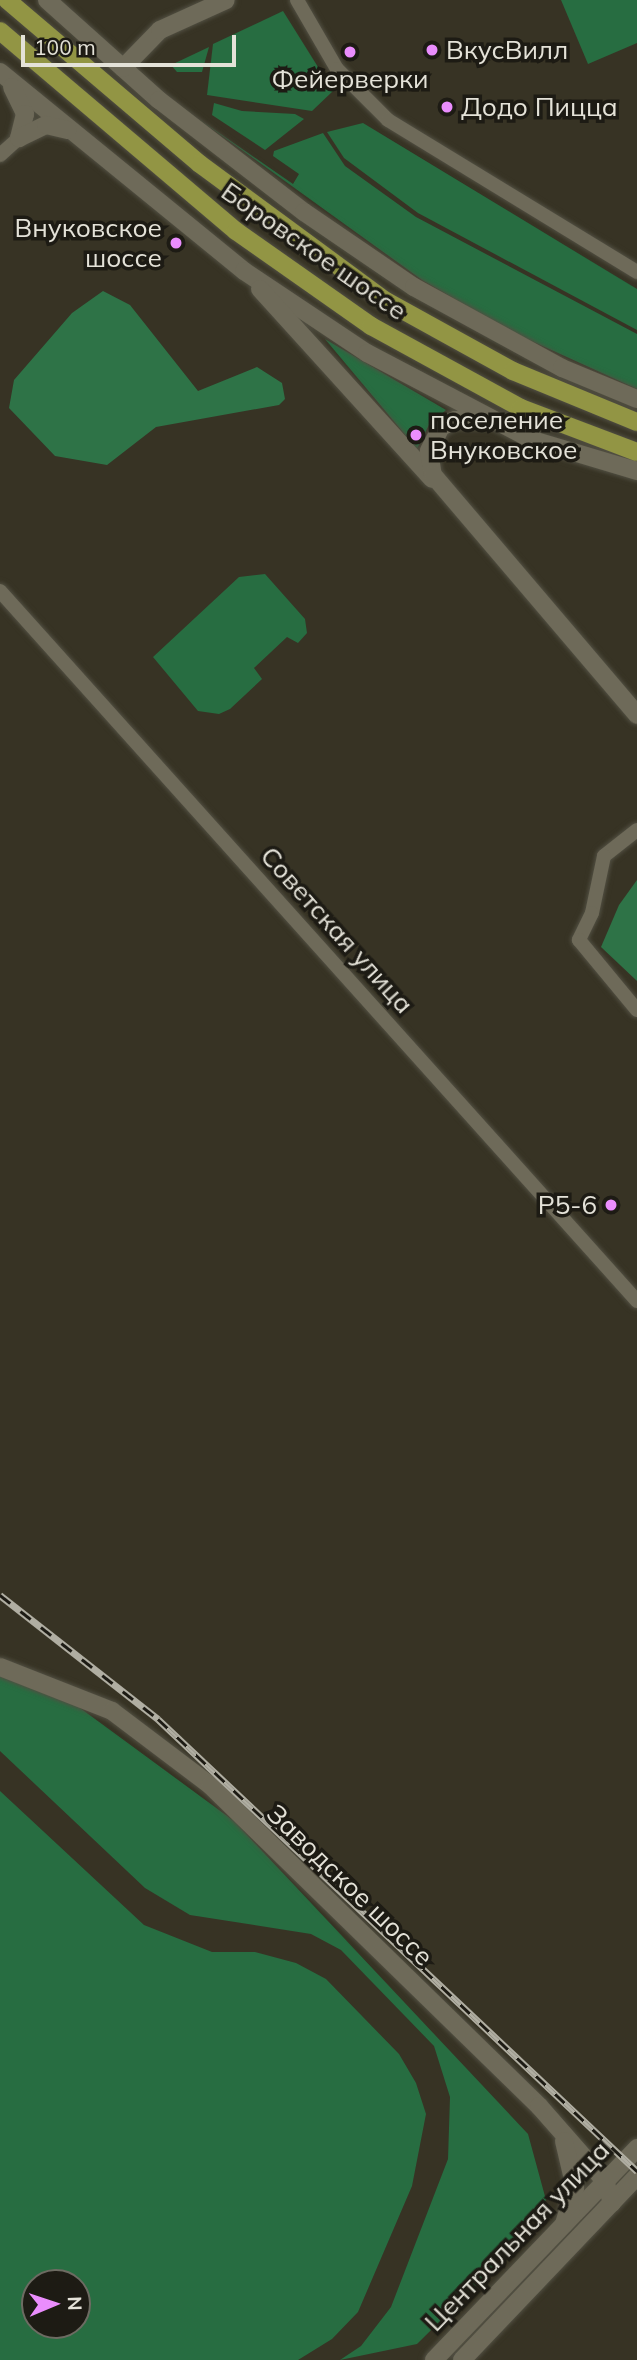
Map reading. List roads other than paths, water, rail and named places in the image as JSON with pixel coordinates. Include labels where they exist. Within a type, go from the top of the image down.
[{"type":"main road","name":"Боровское шоссе","points":[[7,0],[200,164],[386,301],[496,363],[637,422]]},
{"type":"main road","name":"Боровское шоссе","points":[[0,31],[236,231],[371,326],[521,408],[637,452]]},
{"type":"street","points":[[47,0],[123,68],[303,212],[414,286],[562,369],[637,399]]},
{"type":"street","points":[[123,68],[160,30],[226,0]]},
{"type":"street","points":[[297,0],[337,69],[388,120],[637,272]]},
{"type":"street","points":[[2,74],[244,271],[367,353],[493,421],[561,450],[637,471]]},
{"type":"street","points":[[2,74],[25,114],[19,138]]},
{"type":"street","points":[[0,155],[19,138],[46,125],[75,132]]},
{"type":"street","points":[[244,271],[448,496],[637,715]]},
{"type":"street","points":[[448,496],[429,466],[433,439],[449,421],[493,421]]},
{"type":"street","name":"Советская улица","points":[[0,591],[637,1301]]},
{"type":"street","points":[[637,830],[604,856],[592,913],[579,940],[637,1010]]},
{"type":"street","name":"Заводское шоссе","points":[[0,1667],[112,1711],[189,1768],[557,2126],[606,2181],[611,2203]]},
{"type":"street","points":[[557,2126],[575,2179],[564,2224]]},
{"type":"street","name":"Центральная улица","points":[[434,2360],[637,2148]]},
{"type":"street","name":"Центральная улица","points":[[462,2360],[637,2176]]},
{"type":"railway","points":[[0,1595],[158,1719],[637,2171]]},
{"type":"place","name":"ВкусВилл","points":[[432,50]]},
{"type":"place","name":"Фейерверки","points":[[350,52]]},
{"type":"place","name":"Додо Пицца","points":[[447,107]]},
{"type":"place","name":"Внуковское шоссе","points":[[176,243]]},
{"type":"place","name":"поселение Внуковское","points":[[416,435]]},
{"type":"place","name":"Р5-6","points":[[611,1205]]}]
